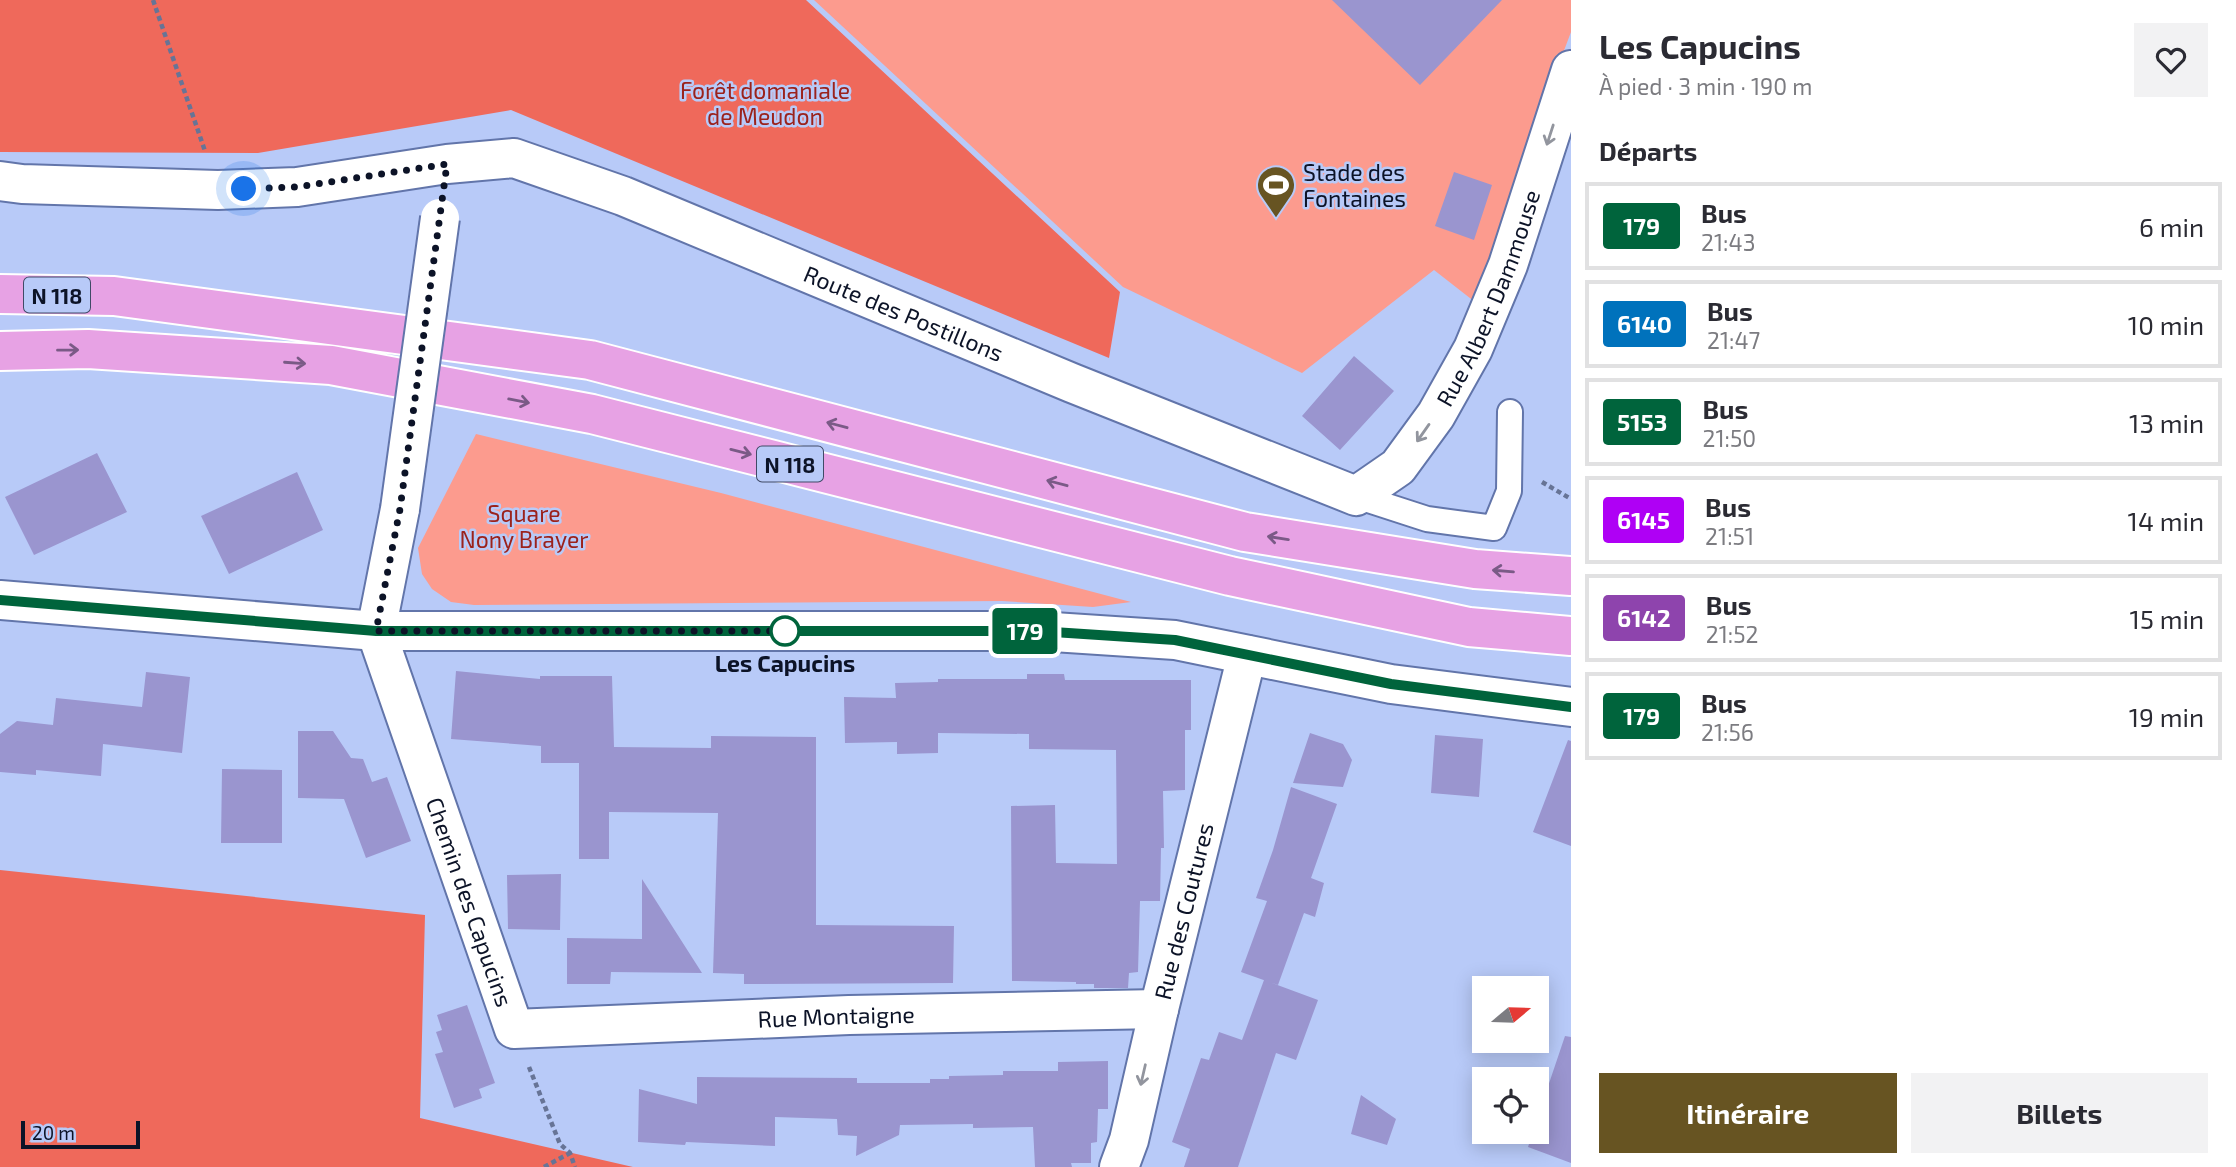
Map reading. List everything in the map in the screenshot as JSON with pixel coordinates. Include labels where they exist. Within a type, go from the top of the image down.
[{"type":"highway","name":"N 118","points":[[0,294],[114,296],[590,360],[1245,533],[1475,569],[1571,576]]},
{"type":"highway","name":"N 118","points":[[0,351],[88,349],[345,368],[592,414],[1230,576],[1469,627],[1571,636]]},
{"type":"street","name":"Rue Albert Dammouse","points":[[1356,496],[1398,467],[1436,415],[1473,349],[1508,265],[1571,70]]},
{"type":"street","name":"Route des Postillons","points":[[0,181],[218,190],[297,187],[447,164],[514,158],[623,196],[1072,383],[1356,496]]},
{"type":"street","points":[[376,631],[400,509],[447,164]]},
{"type":"street","points":[[0,600],[376,631],[1038,631],[1175,640],[1391,684],[1571,707]]},
{"type":"street","name":"Chemin des Capucins","points":[[376,631],[514,1028]]},
{"type":"street","name":"Rue des Coutures","points":[[1119,1167],[1129,1140],[1247,655]]},
{"type":"street","name":"Rue Montaigne","points":[[514,1028],[849,1015],[1159,1009]]},
{"type":"lane","points":[[1356,496],[1427,519],[1494,528],[1509,491],[1510,412]]},
{"type":"path","points":[[153,0],[218,190]]},
{"type":"path","name":"Chemin des Capucins","points":[[514,1028],[560,1144],[570,1153],[575,1167]]},
{"type":"path","points":[[544,1167],[570,1153]]},
{"type":"green space","name":"Forêt domaniale de Meudon","points":[[0,0],[806,0],[1120,292],[1109,358],[511,110],[258,153],[0,152]]},
{"type":"green space","name":"Stade des Fontaines","points":[[814,0],[1571,0],[1571,32],[1520,167],[1475,302],[1434,270],[1302,373],[1123,287]]},
{"type":"green space","name":"Square Nony Brayer","points":[[476,434],[721,493],[1131,602],[1093,607],[1002,601],[474,605],[451,602],[432,589],[422,574],[418,548]]},
{"type":"green space","points":[[0,870],[425,915],[420,1118],[633,1167],[0,1167]]},
{"type":"building","points":[[1332,0],[1502,0],[1420,85]]},
{"type":"building","points":[[1454,172],[1492,185],[1474,240],[1435,226]]},
{"type":"building","points":[[1354,356],[1394,391],[1340,450],[1302,416]]},
{"type":"building","points":[[97,453],[127,512],[34,555],[5,497]]},
{"type":"building","points":[[297,472],[323,530],[229,574],[201,516]]},
{"type":"building","points":[[456,671],[540,679],[540,676],[612,676],[614,747],[711,748],[711,736],[816,737],[816,925],[954,926],[953,983],[744,984],[744,974],[713,973],[718,813],[609,812],[609,859],[579,859],[579,763],[541,763],[541,746],[451,739]]},
{"type":"building","points":[[146,672],[190,677],[182,753],[103,744],[101,776],[36,770],[36,775],[0,772],[0,734],[17,721],[53,725],[56,698],[142,707]]},
{"type":"building","points":[[1027,674],[1064,674],[1065,680],[1191,680],[1191,730],[1185,730],[1185,790],[1163,791],[1164,848],[1161,848],[1160,901],[1140,901],[1138,972],[1129,973],[1128,988],[1094,988],[1094,984],[1076,982],[1012,981],[1011,806],[1055,805],[1056,863],[1117,864],[1116,750],[1029,749],[1029,734],[938,733],[938,753],[897,754],[897,742],[845,743],[844,697],[896,698],[895,683],[938,682],[938,679],[1027,679]]},
{"type":"building","points":[[298,731],[333,731],[351,758],[363,759],[372,782],[387,777],[411,841],[366,858],[344,799],[298,798]]},
{"type":"building","points":[[1310,733],[1343,744],[1352,760],[1343,787],[1293,783]]},
{"type":"building","points":[[1435,735],[1483,739],[1479,797],[1431,793]]},
{"type":"building","points":[[1568,740],[1571,741],[1571,846],[1533,832]]},
{"type":"building","points":[[222,769],[282,770],[282,843],[221,843]]},
{"type":"building","points":[[1291,787],[1337,804],[1311,878],[1324,883],[1315,917],[1304,913],[1278,985],[1241,972],[1267,901],[1256,898]]},
{"type":"building","points":[[561,874],[560,930],[508,929],[507,875]]},
{"type":"building","points":[[642,879],[702,973],[611,972],[610,984],[567,984],[567,938],[642,939]]},
{"type":"building","points":[[1264,980],[1318,1000],[1296,1060],[1276,1053],[1238,1167],[1184,1167],[1190,1149],[1172,1142],[1201,1058],[1209,1060],[1219,1032],[1242,1040]]},
{"type":"building","points":[[467,1005],[495,1083],[479,1089],[482,1098],[454,1108],[435,1054],[443,1052],[436,1032],[442,1030],[437,1015]]},
{"type":"building","points":[[1565,1036],[1571,1037],[1571,1163],[1528,1147],[1529,1144],[1549,1144],[1549,1083]]},
{"type":"building","points":[[1108,1061],[1108,1109],[1098,1109],[1097,1142],[1091,1143],[1091,1163],[1071,1163],[1072,1167],[1035,1167],[1033,1127],[900,1125],[899,1135],[856,1156],[857,1136],[838,1135],[837,1119],[775,1117],[775,1146],[638,1142],[639,1089],[697,1104],[697,1077],[857,1078],[857,1083],[930,1083],[930,1079],[949,1079],[949,1076],[1003,1075],[1003,1071],[1058,1071],[1058,1062]]},
{"type":"building","points":[[1361,1095],[1396,1119],[1387,1145],[1351,1134]]},
{"type":"bus line","name":"179","points":[[0,600],[376,631],[1038,631],[1175,640],[1391,684],[1571,707]]},
{"type":"place","name":"Stade des Fontaines","points":[[1276,219]]},
{"type":"place","name":"Les Capucins","points":[[785,631]]},
{"type":"route","points":[[244,189],[297,187],[447,164],[400,509],[376,631],[797,631],[785,631]]}]
